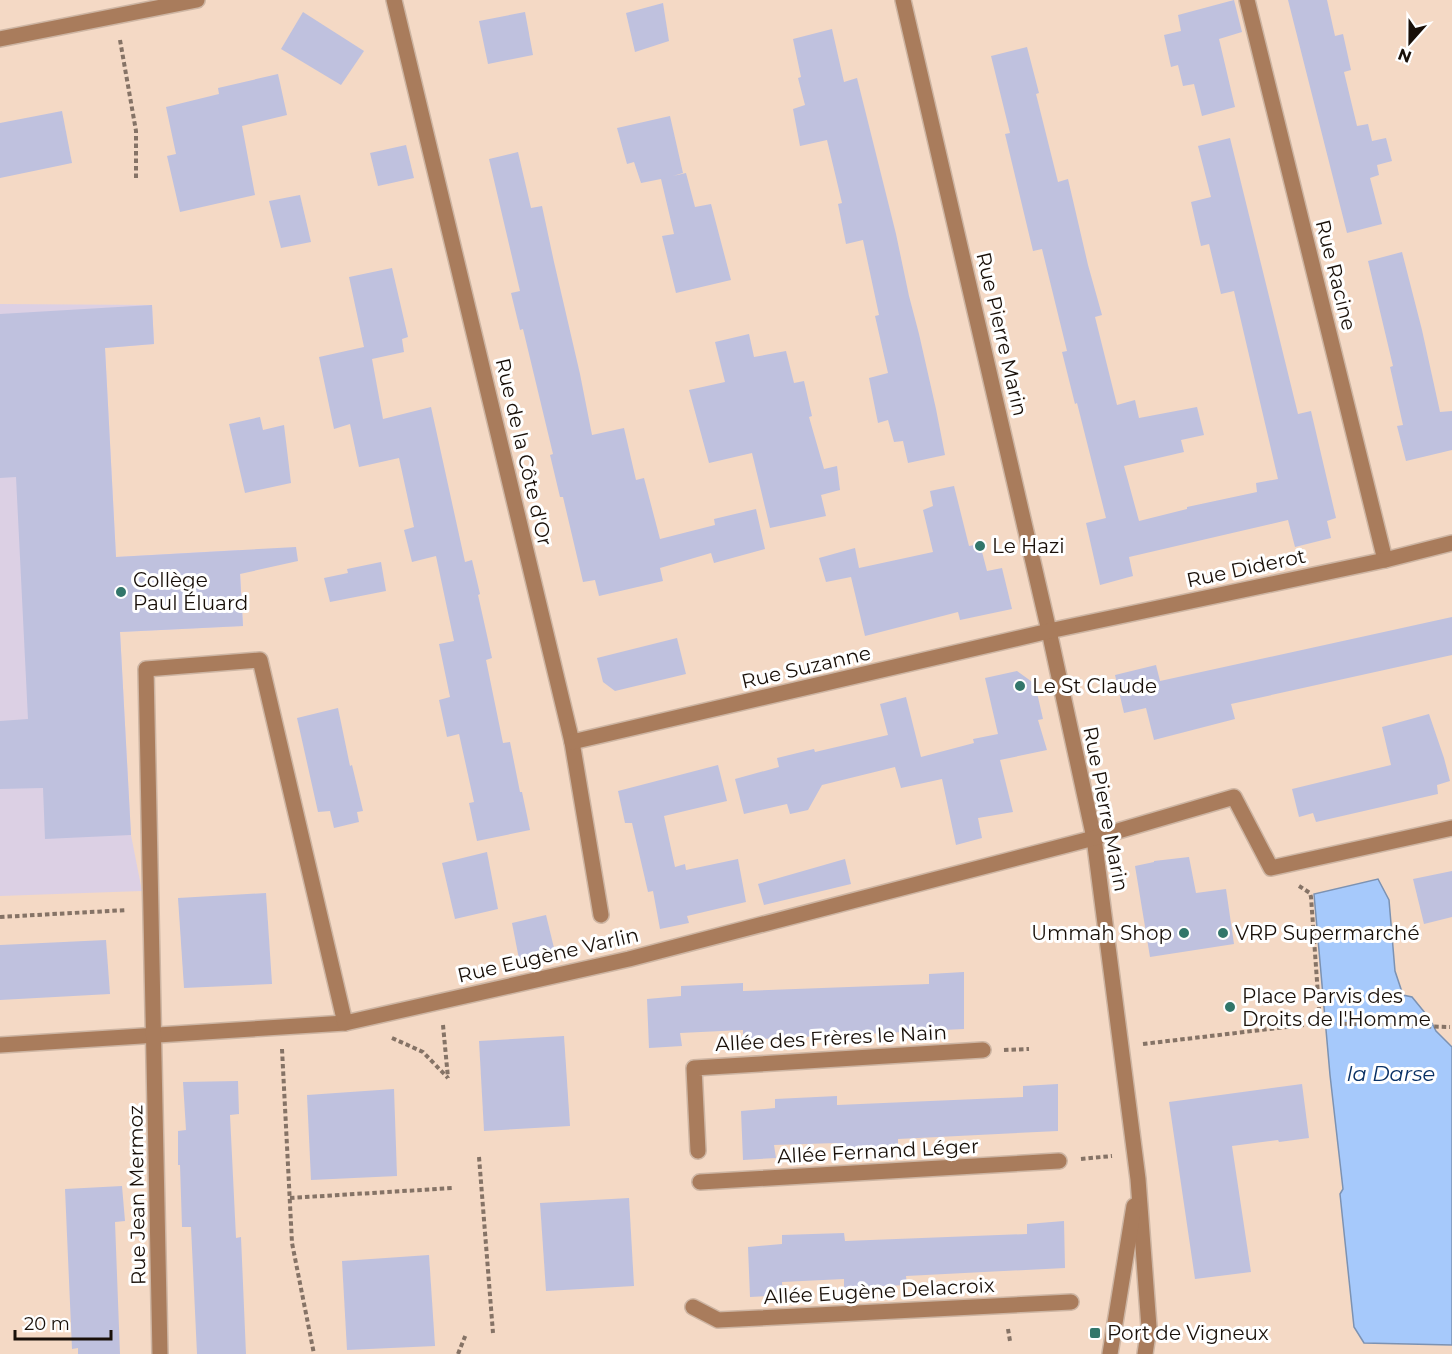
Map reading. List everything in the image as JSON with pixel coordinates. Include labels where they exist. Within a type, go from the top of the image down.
[{"type":"street","points":[[0,39],[197,0]]},
{"type":"street","name":"Rue de la Côte d'Or","points":[[394,0],[572,742],[602,915]]},
{"type":"street","name":"Rue Pierre Marin","points":[[903,0],[1049,631],[1094,838],[1138,1179],[1149,1327],[1145,1354]]},
{"type":"street","name":"Rue Racine","points":[[1247,0],[1385,560]]},
{"type":"street","name":"Rue Diderot","points":[[1049,631],[1385,560],[1452,543]]},
{"type":"street","name":"Rue Suzanne","points":[[572,742],[1049,631]]},
{"type":"street","name":"Rue Jean Mermoz","points":[[160,1354],[146,669],[260,660],[345,1023]]},
{"type":"street","name":"Rue Eugène Varlin","points":[[0,1045],[345,1023],[360,1020],[630,959],[1094,838],[1234,797],[1271,868],[1452,828]]},
{"type":"street","name":"Allée des Frères le Nain","points":[[698,1151],[694,1068],[983,1050]]},
{"type":"street","name":"Allée Fernand Léger","points":[[700,1182],[1059,1161]]},
{"type":"street","points":[[1110,1354],[1138,1179]]},
{"type":"street","name":"Allée Eugène Delacroix","points":[[693,1307],[718,1320],[1071,1302]]},
{"type":"path","points":[[115,16],[136,131],[136,181]]},
{"type":"path","points":[[1306,891],[1311,897],[1320,1023]]},
{"type":"path","points":[[0,917],[152,909]]},
{"type":"path","points":[[360,1020],[423,1052],[448,1078],[441,1001]]},
{"type":"path","points":[[1121,1047],[1320,1023],[1450,1027]]},
{"type":"path","points":[[281,1027],[292,1243],[314,1354]]},
{"type":"path","points":[[1059,1161],[1135,1154]]},
{"type":"path","points":[[479,1157],[493,1333]]},
{"type":"path","points":[[290,1198],[453,1188]]},
{"type":"path","points":[[458,1354],[466,1334]]},
{"type":"shaded area","name":"Collège Paul Éluard","points":[[0,304],[152,305],[154,344],[105,348],[116,557],[239,550],[243,626],[120,632],[131,835],[142,891],[0,896]]},
{"type":"water","name":"la Darse","points":[[1378,879],[1389,900],[1395,971],[1403,995],[1412,997],[1430,1019],[1436,1031],[1452,1047],[1452,1345],[1364,1343],[1354,1327],[1314,894]]},
{"type":"building","points":[[1234,0],[1242,32],[1219,39],[1235,107],[1202,116],[1194,84],[1183,86],[1178,65],[1171,67],[1164,35],[1181,31],[1178,15]]},
{"type":"building","points":[[1288,0],[1327,0],[1335,36],[1343,34],[1351,70],[1344,72],[1357,126],[1368,124],[1372,141],[1386,138],[1392,161],[1377,165],[1379,175],[1370,178],[1382,224],[1347,233]]},
{"type":"building","points":[[663,3],[669,41],[635,52],[626,13]]},
{"type":"building","points":[[303,12],[364,51],[341,85],[281,49]]},
{"type":"building","points":[[525,12],[533,55],[488,64],[479,21]]},
{"type":"building","points":[[832,29],[844,82],[857,78],[896,234],[945,455],[908,463],[903,441],[894,442],[888,420],[878,423],[869,378],[888,373],[875,316],[879,315],[863,240],[846,244],[838,204],[842,203],[827,140],[800,146],[793,109],[805,105],[798,78],[801,77],[793,39]]},
{"type":"building","points":[[1027,47],[1058,182],[1068,179],[1102,315],[1095,317],[1117,405],[1135,400],[1139,418],[1197,407],[1204,435],[1181,440],[1184,452],[1124,466],[1139,521],[1187,509],[1187,507],[1257,492],[1256,483],[1278,479],[1234,291],[1221,294],[1209,244],[1201,246],[1191,202],[1211,197],[1198,146],[1230,138],[1298,414],[1311,411],[1336,518],[1327,521],[1331,538],[1295,547],[1288,520],[1129,557],[1133,576],[1100,585],[1086,523],[1106,518],[1062,352],[1067,351],[1042,249],[1033,251],[1005,134],[1010,133],[991,56]]},
{"type":"building","points":[[278,74],[287,115],[242,126],[255,195],[180,212],[167,156],[176,154],[166,107],[219,94],[218,88]]},
{"type":"building","points":[[62,111],[72,163],[0,178],[0,123]]},
{"type":"building","points":[[670,116],[683,173],[673,176],[686,173],[695,207],[711,204],[731,280],[676,293],[662,236],[674,234],[661,179],[641,183],[634,162],[627,164],[617,128]]},
{"type":"building","points":[[406,145],[414,178],[378,186],[370,153]]},
{"type":"building","points":[[518,152],[531,208],[542,206],[592,435],[624,428],[636,480],[644,478],[660,539],[715,525],[714,519],[756,509],[765,549],[714,563],[711,553],[660,568],[663,581],[599,596],[595,580],[583,582],[563,497],[560,497],[550,455],[553,454],[523,329],[520,330],[511,293],[520,291],[489,159]]},
{"type":"building","points":[[300,195],[311,242],[281,248],[269,201]]},
{"type":"building","points":[[1402,252],[1440,412],[1452,411],[1452,450],[1406,461],[1397,426],[1403,425],[1390,367],[1393,366],[1368,261]]},
{"type":"building","points":[[392,268],[408,337],[402,339],[404,352],[372,359],[383,419],[431,407],[465,562],[472,560],[480,594],[478,595],[492,658],[486,660],[503,743],[510,742],[530,830],[477,841],[469,803],[474,802],[459,734],[447,737],[439,700],[450,697],[439,644],[454,641],[436,556],[412,562],[404,530],[414,527],[399,458],[359,467],[350,424],[334,429],[319,357],[364,347],[349,277]]},
{"type":"building","name":"Collège Paul Éluard","points":[[152,305],[154,344],[105,348],[116,557],[296,547],[298,561],[240,574],[243,626],[120,632],[131,835],[45,839],[43,788],[0,789],[0,721],[28,719],[16,477],[0,478],[0,314]]},
{"type":"building","points":[[749,334],[754,357],[786,351],[794,383],[804,381],[812,416],[809,417],[824,469],[837,466],[840,490],[821,495],[826,516],[770,528],[752,453],[709,463],[689,390],[725,382],[715,342]]},
{"type":"building","points":[[260,417],[263,430],[284,425],[291,483],[245,493],[229,424]]},
{"type":"building","points":[[954,486],[969,546],[980,544],[987,571],[1002,568],[1012,609],[960,620],[958,612],[865,636],[851,577],[826,582],[819,558],[855,548],[859,568],[933,552],[923,510],[933,506],[930,491]]},
{"type":"building","points":[[381,562],[386,591],[330,602],[324,578],[348,573],[347,569]]},
{"type":"building","points":[[1452,617],[1452,655],[1231,704],[1235,719],[1154,740],[1146,708],[1124,713],[1115,675],[1156,665],[1160,681]]},
{"type":"building","points":[[677,638],[686,674],[615,691],[603,682],[597,658]]},
{"type":"building","points":[[1017,671],[1035,684],[1043,719],[1038,720],[1047,750],[1000,760],[1013,812],[978,818],[982,838],[956,845],[942,779],[901,788],[895,767],[822,785],[808,810],[790,814],[787,804],[744,814],[735,779],[779,767],[777,758],[814,749],[815,752],[888,735],[880,704],[906,697],[921,757],[974,743],[973,739],[998,734],[985,678]]},
{"type":"building","points":[[338,708],[350,766],[352,765],[363,811],[357,812],[359,822],[334,828],[330,811],[318,812],[297,718]]},
{"type":"building","points":[[1429,714],[1450,781],[1437,785],[1438,794],[1316,822],[1313,813],[1299,817],[1292,789],[1391,765],[1382,727]]},
{"type":"building","points":[[718,765],[727,801],[664,816],[675,867],[685,864],[686,870],[738,859],[746,902],[687,916],[689,923],[660,929],[653,891],[648,892],[632,823],[625,823],[618,791]]},
{"type":"building","points":[[487,852],[498,909],[455,919],[442,863]]},
{"type":"building","points":[[1189,857],[1196,893],[1226,889],[1234,944],[1150,957],[1135,866],[1154,861]]},
{"type":"building","points":[[845,859],[851,884],[764,905],[758,884]]},
{"type":"building","points":[[1452,871],[1452,917],[1424,924],[1413,879]]},
{"type":"building","points":[[266,893],[272,984],[184,988],[178,898]]},
{"type":"building","points":[[546,915],[555,952],[519,959],[512,923]]},
{"type":"building","points":[[106,940],[110,994],[0,1000],[0,945]]},
{"type":"building","points":[[964,972],[964,1029],[743,1040],[743,1030],[680,1033],[682,1046],[649,1048],[647,999],[681,996],[681,986],[743,983],[743,991],[929,984],[929,974]]},
{"type":"building","points":[[564,1036],[570,1126],[484,1131],[479,1041]]},
{"type":"building","points":[[238,1081],[239,1114],[230,1115],[236,1238],[241,1237],[246,1354],[197,1354],[191,1227],[182,1227],[180,1165],[178,1165],[178,1131],[186,1130],[183,1082]]},
{"type":"building","points":[[1058,1084],[1058,1131],[898,1139],[898,1149],[837,1152],[837,1143],[774,1145],[776,1158],[743,1160],[741,1111],[775,1108],[775,1099],[837,1096],[837,1105],[1023,1097],[1023,1086]]},
{"type":"building","points":[[1302,1084],[1309,1138],[1232,1146],[1251,1272],[1195,1279],[1169,1102]]},
{"type":"building","points":[[394,1089],[397,1176],[311,1180],[307,1095]]},
{"type":"building","points":[[122,1186],[125,1221],[115,1222],[120,1354],[78,1354],[78,1348],[72,1349],[65,1189]]},
{"type":"building","points":[[629,1198],[634,1286],[546,1291],[540,1203]]},
{"type":"building","points":[[1064,1221],[1065,1268],[906,1276],[907,1285],[844,1288],[844,1279],[782,1282],[783,1295],[750,1297],[748,1247],[782,1244],[782,1235],[844,1233],[845,1241],[1027,1234],[1027,1224]]},
{"type":"building","points":[[429,1255],[435,1346],[347,1350],[342,1261]]},
{"type":"place","name":"Le Hazi","points":[[980,546]]},
{"type":"place","name":"Collège Paul Éluard","points":[[121,592]]},
{"type":"place","name":"Le St Claude","points":[[1020,686]]},
{"type":"place","name":"Ummah Shop","points":[[1184,933]]},
{"type":"place","name":"VRP Supermarché","points":[[1223,933]]},
{"type":"place","name":"Place Parvis des Droits de l'Homme","points":[[1230,1007]]},
{"type":"place","name":"Port de Vigneux","points":[[1095,1333]]}]
